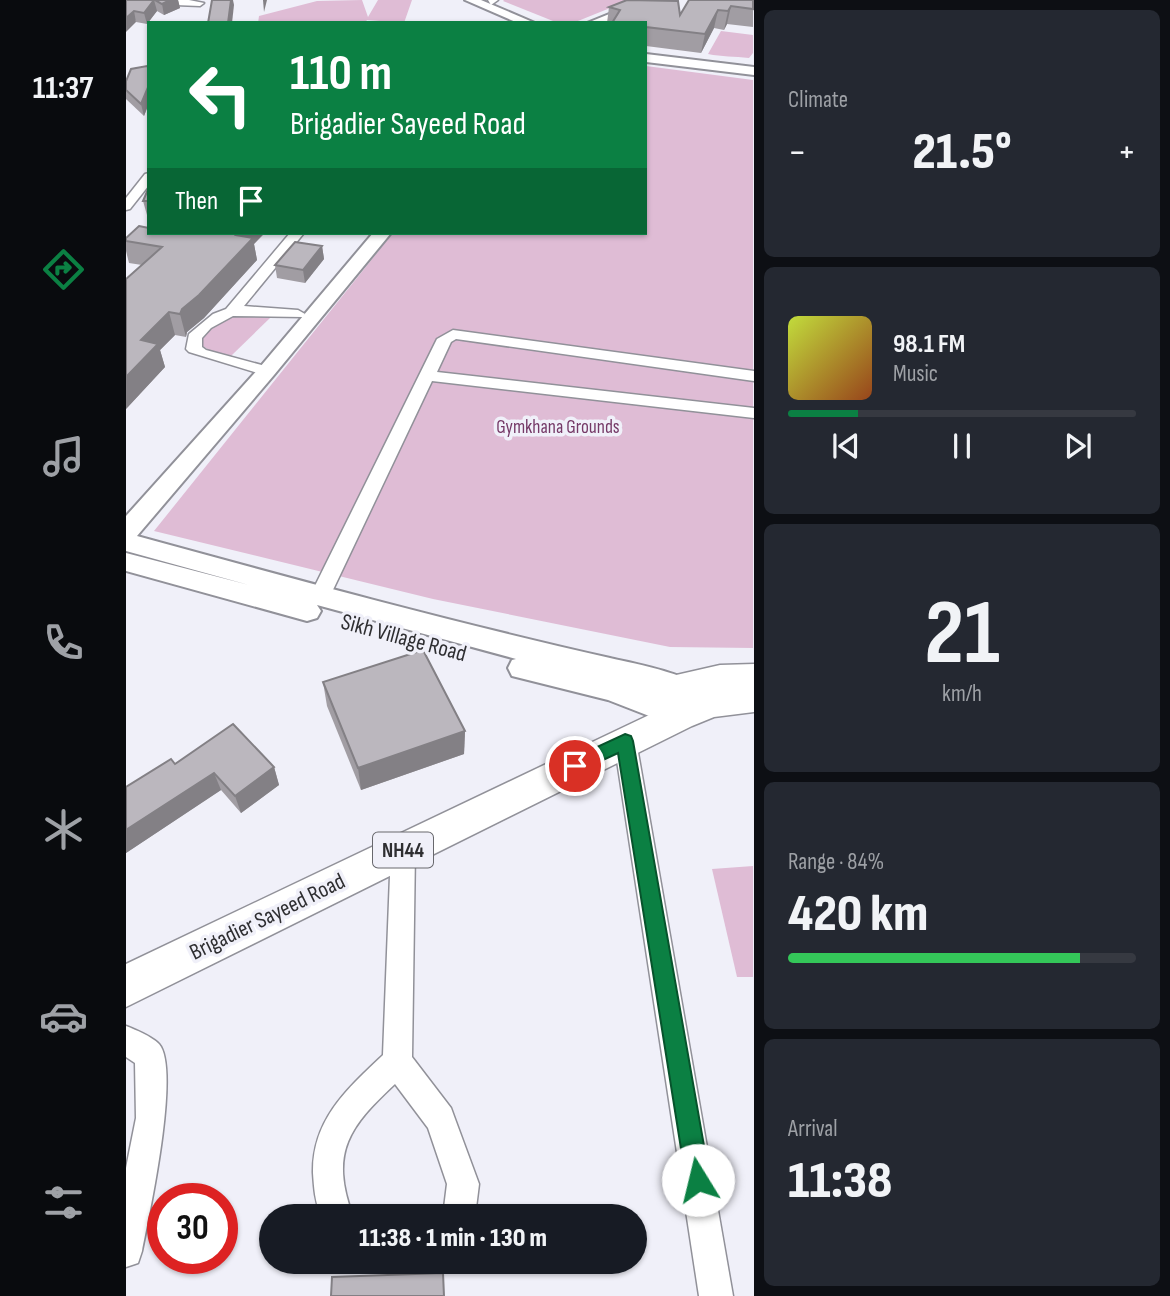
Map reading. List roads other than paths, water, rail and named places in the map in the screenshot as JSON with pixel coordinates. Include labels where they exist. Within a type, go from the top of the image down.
[{"type":"highway","name":"NH44","points":[[688,702],[720,678],[754,677]]},
{"type":"highway","name":"Brigadier Sayeed Road","points":[[126,986],[625,741],[688,702],[754,699]]},
{"type":"main road","points":[[471,0],[524,21]]},
{"type":"main road","points":[[588,21],[644,0]]},
{"type":"main road","points":[[598,21],[655,0]]},
{"type":"main road","points":[[490,1],[535,21]]},
{"type":"main road","points":[[647,60],[754,74]]},
{"type":"main road","points":[[126,532],[261,369],[298,314],[367,235]]},
{"type":"main road","points":[[126,514],[261,369],[380,235]]},
{"type":"main road","points":[[126,542],[474,638],[624,672],[688,702]]},
{"type":"main road","name":"Sikh Village Road","points":[[126,562],[527,670],[612,690],[688,702]]},
{"type":"street","points":[[126,0],[199,5]]},
{"type":"street","points":[[131,205],[147,180]]},
{"type":"street","points":[[233,310],[296,235]]},
{"type":"street","points":[[261,369],[201,353],[194,349],[194,337],[214,317],[233,310],[298,314]]},
{"type":"street","points":[[321,594],[445,339],[453,334],[754,376]]},
{"type":"street","points":[[428,376],[754,414]]},
{"type":"street","points":[[625,741],[716,1296]]},
{"type":"street","points":[[403,850],[397,1062],[440,1119],[463,1184],[460,1204]]},
{"type":"street","points":[[126,1040],[149,1055],[151,1118],[126,1251]]},
{"type":"street","points":[[332,1204],[326,1158],[341,1116],[397,1062]]},
{"type":"park label","name":"Gymkhana Grounds","points":[[558,426]]}]
